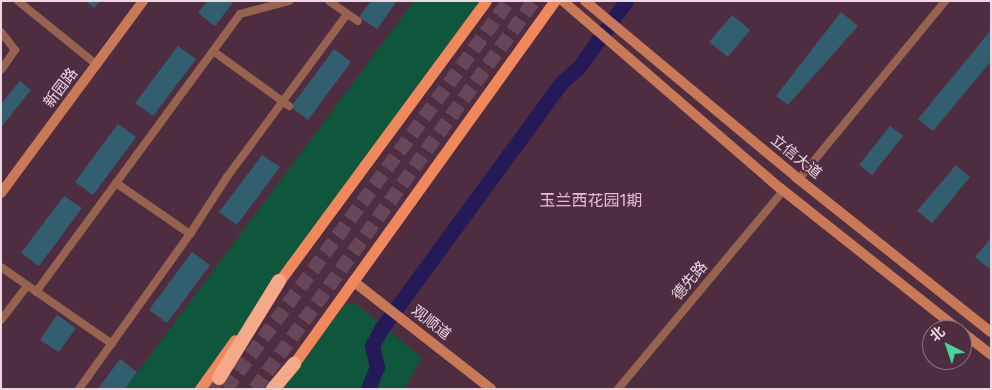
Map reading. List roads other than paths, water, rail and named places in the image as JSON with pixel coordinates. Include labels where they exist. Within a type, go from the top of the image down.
[{"type":"highway","points":[[219,378],[279,281]]},
{"type":"highway","points":[[274,389],[294,364]]},
{"type":"main road","points":[[200,389],[486,1]]},
{"type":"main road","points":[[294,364],[554,1]]},
{"type":"street","points":[[18,1],[95,64]]},
{"type":"street","name":"新园路","points":[[1,193],[95,64],[138,1]]},
{"type":"street","name":"新园路","points":[[1,187],[143,1]]},
{"type":"street","points":[[36,292],[240,14],[253,8],[289,1]]},
{"type":"street","points":[[329,1],[358,21]]},
{"type":"street","points":[[563,1],[784,192],[946,320]]},
{"type":"street","name":"立信大道","points":[[586,1],[797,178],[991,332]]},
{"type":"street","points":[[797,178],[939,1]]},
{"type":"street","points":[[797,178],[944,1]]},
{"type":"street","points":[[79,389],[285,104],[347,14]]},
{"type":"street","points":[[1,32],[15,50],[1,70]]},
{"type":"street","points":[[214,50],[285,104]]},
{"type":"street","points":[[116,182],[190,234]]},
{"type":"street","name":"德先路","points":[[618,389],[784,192]]},
{"type":"street","name":"德先路","points":[[624,389],[784,192]]},
{"type":"street","points":[[1,267],[112,344]]},
{"type":"street","name":"观顺道","points":[[352,283],[491,389]]},
{"type":"street","points":[[1,320],[27,286]]},
{"type":"street","name":"观顺道","points":[[401,320],[484,389]]},
{"type":"street","points":[[972,340],[991,355]]},
{"type":"waterway","points":[[368,389],[377,367],[372,346],[381,329],[561,83],[579,67],[626,1]]},
{"type":"tunnel","points":[[226,389],[509,1]]},
{"type":"tunnel","points":[[255,389],[534,1]]},
{"type":"tunnel","points":[[211,389],[219,378]]},
{"type":"district","name":"玉兰西花园1期","points":[[591,201]]}]
